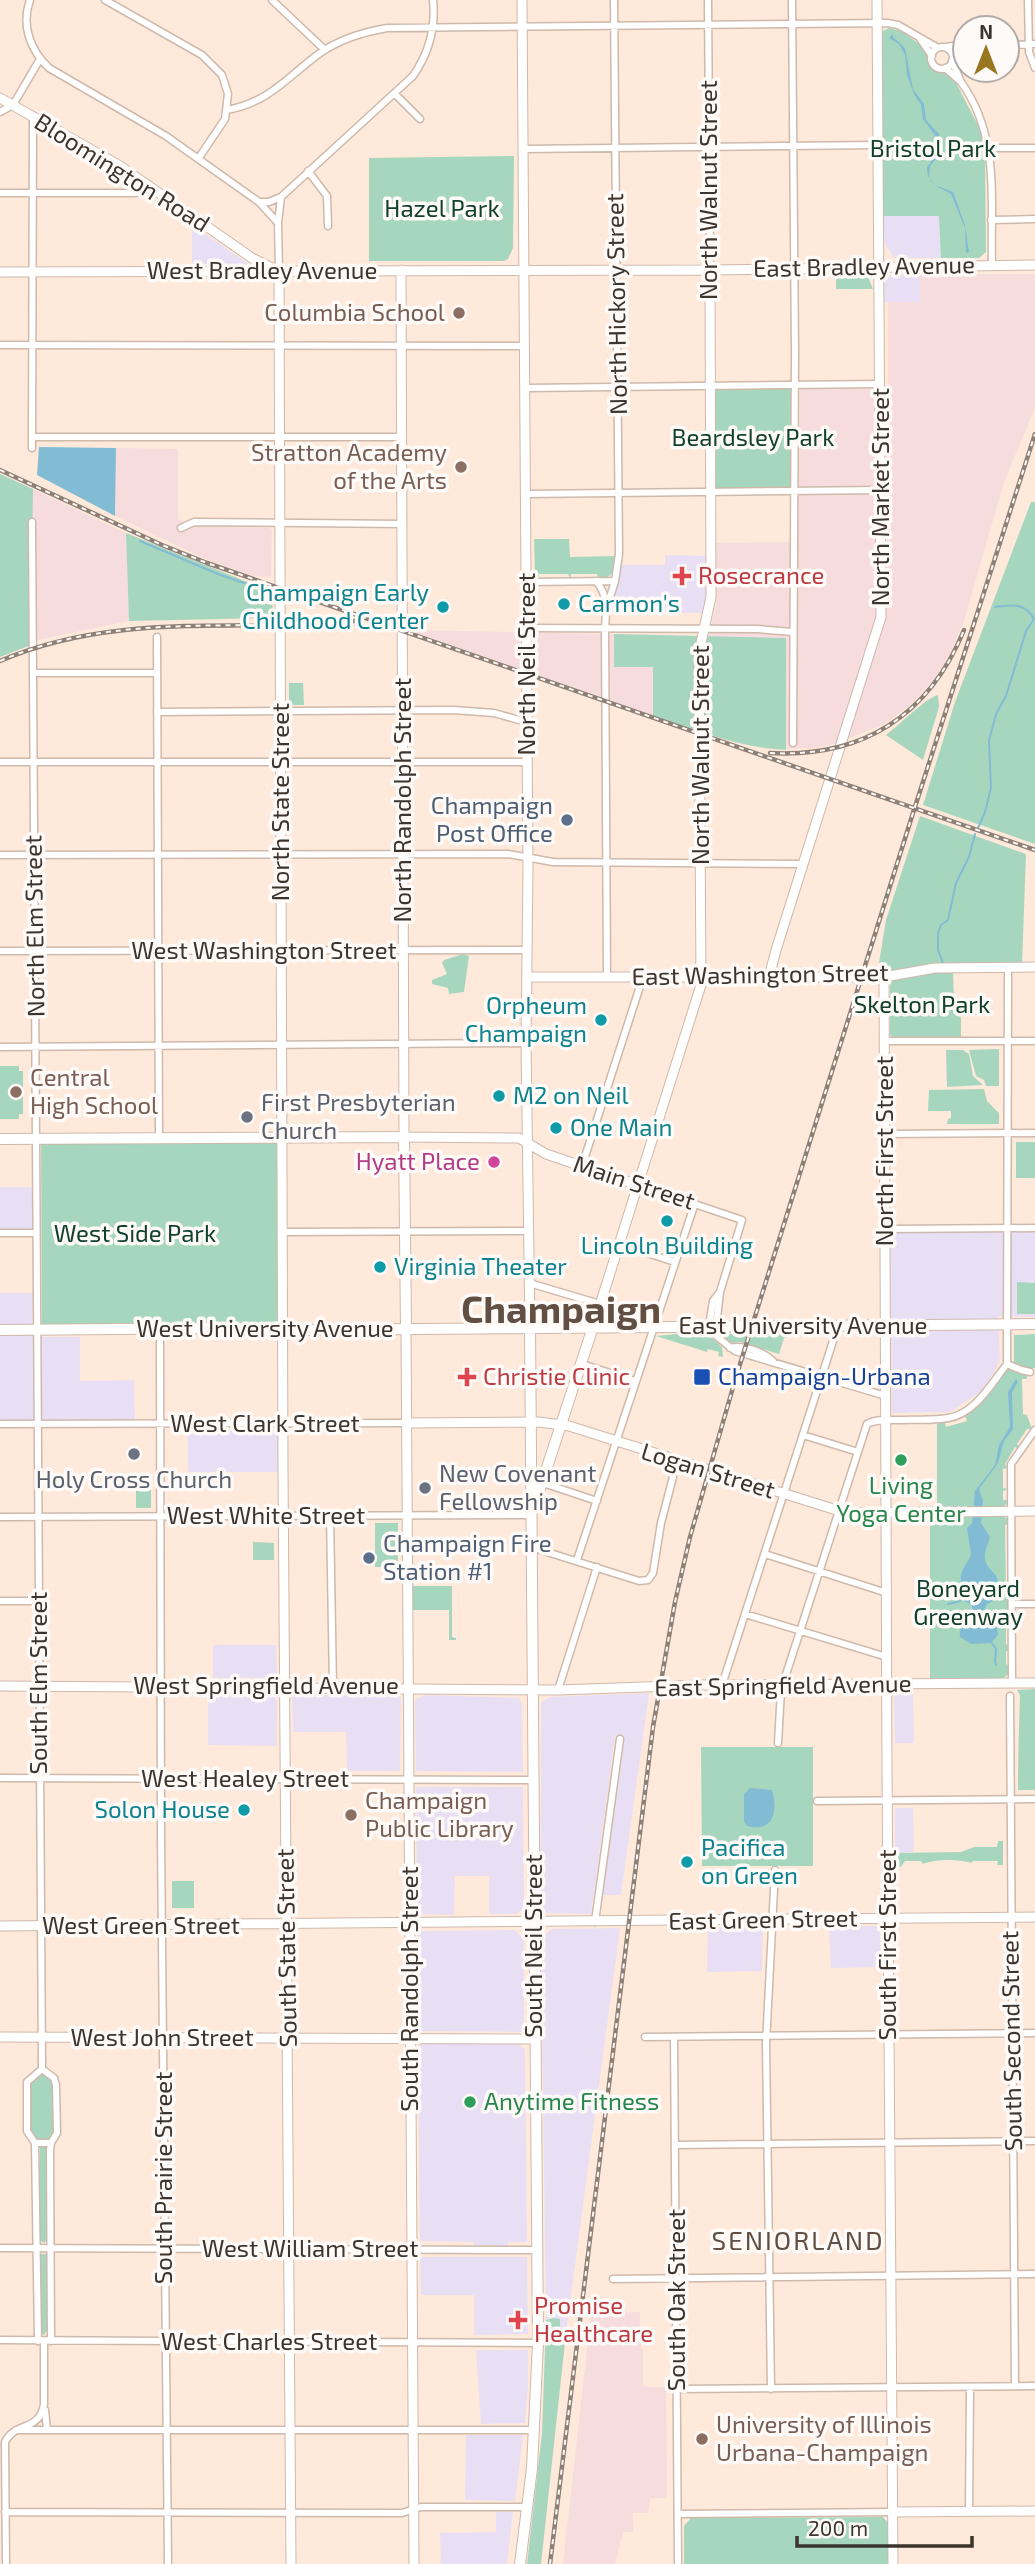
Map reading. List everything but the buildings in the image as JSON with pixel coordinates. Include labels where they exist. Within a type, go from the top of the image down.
[{"type":"main road","name":"North Neil Street","points":[[522,0],[528,857],[526,1042],[530,1328]]},
{"type":"main road","name":"North Market Street","points":[[769,977],[803,863],[880,628],[882,606],[877,0]]},
{"type":"main road","name":"Bloomington Road","points":[[0,98],[148,184],[252,258],[279,271]]},
{"type":"main road","name":"East Bradley Avenue","points":[[524,269],[710,270],[1035,265]]},
{"type":"main road","name":"West Bradley Avenue","points":[[0,272],[524,269]]},
{"type":"main road","name":"North Randolph Street","points":[[401,270],[406,1329]]},
{"type":"main road","name":"North Walnut Street","points":[[593,1327],[698,998],[702,977],[699,652],[711,597],[710,270]]},
{"type":"main road","name":"North State Street","points":[[279,271],[283,1332]]},
{"type":"main road","name":"East Washington Street","points":[[527,977],[884,977],[921,969],[1035,967]]},
{"type":"main road","name":"North First Street","points":[[884,977],[885,1325]]},
{"type":"main road","name":"Main Street","points":[[404,1137],[509,1137],[546,1154],[638,1185]]},
{"type":"main road","points":[[0,1139],[404,1137]]},
{"type":"main road","name":"East University Avenue","points":[[530,1328],[1035,1324]]},
{"type":"main road","name":"South First Street","points":[[885,1325],[893,2564]]},
{"type":"main road","points":[[531,1515],[593,1327]]},
{"type":"main road","name":"West University Avenue","points":[[0,1330],[235,1328],[257,1332],[283,1332],[530,1328]]},
{"type":"main road","name":"South Neil Street","points":[[520,2564],[535,2430],[538,2343],[530,1328]]},
{"type":"main road","name":"South Randolph Street","points":[[406,1329],[414,2564]]},
{"type":"main road","name":"South State Street","points":[[283,1332],[291,2564]]},
{"type":"main road","name":"West Clark Street","points":[[407,1423],[530,1422]]},
{"type":"main road","name":"Logan Street","points":[[530,1422],[562,1424],[839,1512],[1035,1511]]},
{"type":"main road","name":"East Springfield Avenue","points":[[531,1689],[1035,1683]]},
{"type":"main road","name":"West Springfield Avenue","points":[[0,1686],[531,1689]]},
{"type":"main road","name":"East Green Street","points":[[533,1922],[1035,1917]]},
{"type":"main road","name":"West Green Street","points":[[0,1926],[533,1922]]},
{"type":"main road","name":"West John Street","points":[[0,2037],[534,2039]]},
{"type":"main road","points":[[892,2512],[1035,2511]]},
{"type":"street","points":[[30,0],[27,15],[28,34],[40,59],[55,73],[166,136],[259,202],[278,223]]},
{"type":"street","points":[[105,0],[211,61],[226,84],[227,110],[222,125],[198,159]]},
{"type":"street","points":[[272,0],[325,50]]},
{"type":"street","points":[[259,202],[269,202],[281,197],[395,94],[419,67],[429,47],[433,26],[433,0]]},
{"type":"street","name":"North Hickory Street","points":[[607,977],[605,629],[618,554],[614,0]]},
{"type":"street","name":"North Walnut Street","points":[[708,0],[710,270]]},
{"type":"street","points":[[792,0],[795,268],[793,743]]},
{"type":"street","points":[[1028,0],[1032,44],[1030,56],[1035,68]]},
{"type":"street","points":[[227,110],[265,98],[325,50],[345,39],[376,30],[433,26],[877,23],[898,24],[950,51],[951,54]]},
{"type":"street","points":[[919,37],[932,56],[934,66],[945,68],[951,73]]},
{"type":"street","points":[[932,56],[941,48],[951,46]]},
{"type":"street","points":[[0,112],[13,105],[40,59]]},
{"type":"street","points":[[945,68],[951,62]]},
{"type":"street","points":[[962,84],[975,105],[990,148],[992,265]]},
{"type":"street","points":[[395,94],[420,119]]},
{"type":"street","points":[[32,448],[33,116]]},
{"type":"street","points":[[524,149],[877,145]]},
{"type":"street","points":[[990,148],[1035,148]]},
{"type":"street","points":[[308,172],[327,196],[328,226]]},
{"type":"street","points":[[0,193],[136,193],[148,184]]},
{"type":"street","points":[[279,271],[278,223],[281,197]]},
{"type":"street","points":[[991,220],[1035,219]]},
{"type":"street","points":[[0,345],[525,345]]},
{"type":"street","points":[[526,388],[880,384]]},
{"type":"street","points":[[32,437],[401,437]]},
{"type":"street","points":[[526,494],[881,490]]},
{"type":"street","name":"North Elm Street","points":[[32,522],[37,1330]]},
{"type":"street","points":[[181,528],[194,522],[402,524]]},
{"type":"street","name":"North Hickory Street","points":[[596,581],[603,590],[607,607]]},
{"type":"street","points":[[526,582],[615,581]]},
{"type":"street","points":[[526,628],[793,632]]},
{"type":"street","points":[[157,637],[159,1138]]},
{"type":"street","points":[[34,673],[157,673]]},
{"type":"street","points":[[157,712],[454,710],[495,713],[526,722]]},
{"type":"street","points":[[0,762],[527,762]]},
{"type":"street","points":[[0,855],[508,854],[553,862],[803,863]]},
{"type":"street","name":"West Washington Street","points":[[0,951],[527,950]]},
{"type":"street","points":[[778,1743],[782,1685],[867,1424],[873,1421],[942,1419],[961,1415],[976,1403],[1007,1364],[1008,968]]},
{"type":"street","points":[[582,1166],[643,977]]},
{"type":"street","points":[[885,1041],[1035,1041]]},
{"type":"street","points":[[0,1047],[526,1042]]},
{"type":"street","points":[[884,1134],[1035,1133]]},
{"type":"street","name":"Main Street","points":[[638,1185],[742,1220],[720,1292],[713,1301],[713,1327]]},
{"type":"street","points":[[577,1560],[695,1203]]},
{"type":"street","points":[[885,1229],[1035,1228]]},
{"type":"street","points":[[283,1232],[528,1231]]},
{"type":"street","points":[[0,1233],[36,1233]]},
{"type":"street","points":[[619,1244],[675,1262]]},
{"type":"street","points":[[529,1283],[600,1304],[608,1312],[653,1327]]},
{"type":"street","points":[[713,1327],[715,1335],[730,1348],[765,1361],[773,1361],[886,1396]]},
{"type":"street","name":"South Elm Street","points":[[37,1330],[42,2069]]},
{"type":"street","name":"South Prairie Street","points":[[160,1330],[168,2564]]},
{"type":"street","points":[[722,1685],[835,1335]]},
{"type":"street","points":[[582,1364],[635,1381]]},
{"type":"street","points":[[1007,1364],[1030,1371]]},
{"type":"street","name":"West Clark Street","points":[[0,1424],[407,1423]]},
{"type":"street","points":[[1012,1683],[1011,1464],[1035,1430]]},
{"type":"street","points":[[803,1435],[858,1452]]},
{"type":"street","points":[[531,1547],[639,1581],[649,1580],[653,1573],[661,1523],[673,1477]]},
{"type":"street","points":[[543,1483],[597,1501]]},
{"type":"street","points":[[330,1515],[333,1687]]},
{"type":"street","name":"West White Street","points":[[0,1517],[531,1515]]},
{"type":"street","points":[[765,1554],[887,1593]]},
{"type":"street","points":[[558,1689],[597,1567]]},
{"type":"street","points":[[0,1601],[39,1601]]},
{"type":"street","points":[[1012,1604],[1035,1604]]},
{"type":"street","points":[[745,1614],[887,1657]]},
{"type":"street","name":"South Second Street","points":[[1010,1696],[1015,2386]]},
{"type":"street","points":[[595,1922],[620,1739]]},
{"type":"street","name":"West Healey Street","points":[[0,1778],[532,1780]]},
{"type":"street","points":[[817,1801],[1035,1799]]},
{"type":"street","points":[[771,2389],[766,2036],[775,1870]]},
{"type":"street","points":[[645,2037],[1035,2033]]},
{"type":"street","name":"South Oak Street","points":[[674,2037],[678,2564]]},
{"type":"street","points":[[44,2341],[50,2249],[51,2143],[57,2133],[56,2082],[42,2069],[29,2078],[27,2085],[27,2132],[35,2143],[47,2430]]},
{"type":"street","points":[[675,2145],[1035,2141]]},
{"type":"street","points":[[35,2143],[51,2143]]},
{"type":"street","name":"West William Street","points":[[0,2248],[537,2250]]},
{"type":"street","points":[[613,2279],[1035,2274]]},
{"type":"street","name":"West Charles Street","points":[[0,2340],[538,2343]]},
{"type":"street","points":[[678,2389],[1035,2386]]},
{"type":"street","points":[[970,2387],[970,2512]]},
{"type":"street","points":[[6,2564],[5,2442],[10,2433],[32,2425],[40,2417],[44,2404]]},
{"type":"street","points":[[16,2430],[535,2430]]},
{"type":"street","points":[[5,2512],[406,2513],[421,2507],[528,2507]]},
{"type":"street","points":[[678,2514],[892,2512]]},
{"type":"shaded area","points":[[883,216],[940,216],[941,258],[894,258],[885,244]]},
{"type":"shaded area","points":[[192,225],[249,264],[192,264]]},
{"type":"shaded area","points":[[920,274],[921,302],[884,302],[885,282],[891,275]]},
{"type":"shaded area","points":[[920,274],[1035,274],[1035,408],[1004,482],[964,621],[949,655],[931,683],[909,706],[883,725],[831,745],[766,749],[704,733],[408,630],[708,636],[716,607],[715,543],[793,542],[793,494],[799,492],[800,389],[888,388],[888,302],[920,302]]},
{"type":"shaded area","points":[[116,448],[178,449],[178,519],[197,526],[270,528],[271,577],[254,576],[203,558],[115,516]]},
{"type":"shaded area","points":[[33,489],[126,533],[129,621],[37,640],[32,560]]},
{"type":"shaded area","points":[[665,555],[706,556],[706,602],[703,613],[611,612],[622,565],[665,565]]},
{"type":"shaded area","points":[[0,1187],[33,1187],[33,1227],[0,1230]]},
{"type":"shaded area","points":[[1035,1231],[1035,1317],[998,1316],[1000,1360],[979,1393],[950,1412],[892,1413],[890,1232]]},
{"type":"shaded area","points":[[0,1293],[33,1293],[32,1337],[80,1337],[80,1381],[134,1380],[135,1420],[0,1420]]},
{"type":"shaded area","points":[[188,1430],[279,1430],[280,1472],[188,1472]]},
{"type":"shaded area","points":[[213,1645],[276,1645],[277,1673],[273,1677],[262,1678],[213,1678]]},
{"type":"shaded area","points":[[894,1691],[913,1691],[914,1743],[895,1743]]},
{"type":"shaded area","points":[[649,1693],[621,1895],[601,1895],[624,1735],[615,1736],[591,1914],[546,1913],[541,1907],[541,1702],[550,1697]]},
{"type":"shaded area","points":[[208,1694],[274,1694],[277,1698],[277,1746],[208,1745]]},
{"type":"shaded area","points":[[292,1695],[399,1695],[400,1771],[347,1771],[346,1732],[293,1732]]},
{"type":"shaded area","points":[[425,1695],[519,1698],[522,1704],[523,1772],[416,1771],[415,1700]]},
{"type":"shaded area","points":[[416,1787],[523,1787],[524,1904],[521,1911],[516,1914],[489,1914],[489,1876],[455,1876],[454,1915],[417,1914]]},
{"type":"shaded area","points":[[895,1808],[913,1808],[914,1852],[895,1853]]},
{"type":"shaded area","points":[[829,1926],[876,1926],[880,1930],[881,1967],[831,1968]]},
{"type":"shaded area","points":[[763,1927],[762,1971],[707,1972],[708,1928]]},
{"type":"shaded area","points":[[620,1928],[566,2333],[560,2333],[554,2318],[546,2320],[541,1938],[552,1929]]},
{"type":"shaded area","points":[[515,1930],[524,1940],[524,2032],[418,2031],[419,1934],[423,1931]]},
{"type":"shaded area","points":[[420,2044],[518,2044],[525,2049],[527,2242],[508,2242],[507,2246],[420,2241]]},
{"type":"shaded area","points":[[420,2257],[527,2257],[528,2334],[474,2335],[474,2295],[421,2295]]},
{"type":"shaded area","points":[[640,2312],[643,2384],[646,2387],[666,2387],[667,2498],[650,2498],[648,2513],[633,2513],[633,2532],[623,2532],[615,2564],[563,2564],[591,2314]]},
{"type":"shaded area","points":[[476,2350],[528,2350],[525,2423],[481,2424]]},
{"type":"shaded area","points":[[466,2435],[523,2435],[515,2501],[465,2500]]},
{"type":"shaded area","points":[[496,2512],[513,2512],[507,2564],[441,2564],[440,2533],[496,2532]]},
{"type":"green space","name":"Bristol Park","points":[[889,28],[901,31],[925,48],[932,68],[948,75],[951,84],[957,84],[979,127],[985,151],[986,252],[979,258],[941,258],[939,216],[883,216],[883,31]]},
{"type":"green space","name":"Hazel Park","points":[[514,156],[513,248],[508,259],[369,261],[369,158]]},
{"type":"green space","points":[[836,275],[867,275],[873,289],[836,289]]},
{"type":"green space","name":"Beardsley Park","points":[[794,386],[793,488],[712,489],[712,387]]},
{"type":"green space","points":[[0,474],[33,489],[31,645],[0,657]]},
{"type":"green space","points":[[1031,502],[1035,502],[1035,844],[923,805],[955,702]]},
{"type":"green space","points":[[126,533],[272,592],[273,618],[129,621]]},
{"type":"green space","points":[[534,539],[569,539],[570,557],[615,556],[612,573],[608,577],[598,577],[597,574],[571,574],[570,579],[568,574],[539,574],[539,578],[535,577]]},
{"type":"green space","points":[[614,634],[786,638],[786,750],[735,742],[653,716],[653,667],[614,667]]},
{"type":"green space","points":[[289,683],[303,683],[304,705],[289,705]]},
{"type":"green space","points":[[938,695],[939,707],[923,760],[886,735],[920,706]]},
{"type":"green space","points":[[920,816],[1026,854],[1022,965],[936,964],[881,972],[879,963],[886,920]]},
{"type":"green space","points":[[463,954],[469,956],[464,992],[449,994],[448,988],[432,984],[432,980],[447,974],[442,963],[444,960]]},
{"type":"green space","name":"Skelton Park","points":[[953,971],[954,999],[961,1000],[961,1037],[890,1035],[890,986],[893,979],[905,975]]},
{"type":"green space","points":[[999,1049],[999,1086],[986,1086],[984,1080],[976,1076],[969,1050]]},
{"type":"green space","points":[[946,1050],[963,1050],[969,1054],[973,1076],[983,1085],[947,1087]]},
{"type":"green space","points":[[0,1066],[19,1066],[19,1071],[23,1071],[23,1114],[19,1114],[19,1119],[0,1119]]},
{"type":"green space","points":[[984,1089],[987,1101],[999,1113],[999,1124],[947,1124],[951,1111],[928,1111],[929,1090]]},
{"type":"green space","points":[[1016,1142],[1035,1142],[1035,1178],[1016,1178]]},
{"type":"green space","name":"West Side Park","points":[[41,1143],[277,1143],[277,1328],[232,1324],[42,1325]]},
{"type":"green space","points":[[1017,1282],[1035,1283],[1035,1314],[1017,1314]]},
{"type":"green space","points":[[699,1332],[707,1334],[722,1347],[723,1357],[718,1356],[719,1352],[708,1349],[707,1352],[656,1336]]},
{"type":"green space","points":[[719,1334],[792,1336],[784,1338],[779,1354],[740,1342],[731,1343]]},
{"type":"green space","name":"Boneyard Greenway","points":[[1035,1334],[1035,1368],[1027,1368],[1027,1379],[1022,1379],[1023,1414],[1027,1415],[1032,1429],[1027,1429],[1017,1444],[1020,1447],[1015,1447],[1005,1464],[1008,1468],[1003,1469],[1003,1488],[1008,1489],[1003,1491],[1003,1500],[1008,1500],[1007,1504],[1002,1507],[937,1508],[937,1424],[945,1422],[946,1427],[967,1421],[965,1416],[975,1409],[1014,1362],[1014,1335]]},
{"type":"green space","points":[[136,1473],[151,1473],[151,1508],[136,1508]]},
{"type":"green space","name":"Boneyard Greenway","points":[[1002,1516],[1008,1519],[1008,1524],[1005,1525],[1006,1594],[1009,1596],[1010,1613],[1006,1614],[1006,1644],[1010,1646],[1010,1651],[1006,1651],[1006,1664],[1010,1667],[1009,1674],[1003,1678],[930,1679],[930,1518]]},
{"type":"green space","points":[[375,1523],[398,1523],[398,1567],[375,1567]]},
{"type":"green space","points":[[253,1542],[274,1543],[274,1560],[253,1560]]},
{"type":"green space","points":[[413,1586],[452,1586],[452,1637],[456,1640],[449,1640],[449,1610],[413,1610]]},
{"type":"green space","points":[[1035,1689],[1035,1790],[1018,1790],[1020,1695],[1017,1690]]},
{"type":"green space","points":[[701,1747],[813,1747],[813,1866],[702,1866]]},
{"type":"green space","points":[[998,1841],[1003,1841],[1003,1865],[997,1865],[998,1861],[971,1863],[947,1860],[923,1864],[921,1861],[905,1861],[901,1867],[893,1865],[895,1853],[961,1852],[974,1847],[997,1847]]},
{"type":"green space","points":[[172,1881],[194,1881],[194,1908],[172,1908]]},
{"type":"green space","points":[[35,2075],[47,2075],[54,2083],[54,2132],[48,2140],[37,2140],[29,2131],[29,2082]]},
{"type":"green space","points":[[40,2146],[48,2148],[48,2239],[44,2243],[39,2240]]},
{"type":"green space","points":[[41,2254],[48,2257],[48,2329],[44,2335],[40,2332]]},
{"type":"green space","points":[[560,2319],[560,2333],[566,2333],[541,2564],[527,2564],[542,2434],[546,2320]]},
{"type":"green space","points":[[883,2517],[888,2523],[888,2564],[684,2564],[684,2526],[691,2518]]},
{"type":"water","points":[[893,34],[905,48],[913,89],[924,104],[926,120],[939,134],[940,142],[923,119],[921,105],[914,94],[907,75],[905,55],[899,44],[889,38]]},
{"type":"water","points":[[940,143],[941,153],[930,166],[929,178],[927,167],[938,153]]},
{"type":"water","points":[[936,185],[953,192],[965,225],[969,252],[966,253],[965,228],[951,194]]},
{"type":"water","points":[[39,447],[116,448],[115,516],[37,475]]},
{"type":"water","points":[[1016,1379],[1018,1381],[1012,1393],[1013,1429],[1004,1441],[998,1463],[979,1489],[983,1501],[981,1523],[990,1537],[985,1559],[999,1586],[998,1594],[985,1609],[997,1628],[998,1635],[991,1643],[971,1644],[960,1637],[962,1626],[973,1610],[971,1604],[964,1601],[966,1593],[961,1582],[963,1569],[971,1555],[967,1528],[972,1523],[975,1491],[995,1465],[999,1445],[1010,1427],[1008,1392]]},
{"type":"water","points":[[750,1788],[772,1790],[774,1812],[772,1818],[763,1826],[747,1826],[744,1821],[744,1794]]},
{"type":"waterway","points":[[140,541],[218,574],[270,592]]},
{"type":"waterway","points":[[978,828],[991,788],[989,741],[996,714],[1006,696],[1026,631],[1034,619],[1022,607],[995,607]]},
{"type":"waterway","points":[[943,963],[938,950],[938,933],[941,925],[948,920],[956,883],[969,857],[975,834]]},
{"type":"waterway","points":[[948,1604],[960,1601]]},
{"type":"waterway","points":[[992,1643],[996,1649],[996,1665]]},
{"type":"railway","points":[[550,2564],[653,1727],[675,1602],[690,1537],[736,1377],[1035,434]]},
{"type":"railway","points":[[0,470],[207,563],[1035,850]]},
{"type":"railway","points":[[0,661],[68,639],[137,629],[359,621]]},
{"type":"railway","points":[[770,753],[803,753],[834,748],[863,739],[888,726],[911,708],[932,686],[964,630]]},
{"type":"place","name":"Columbia School","points":[[459,313]]},
{"type":"place","name":"Stratton Academy of the Arts","points":[[461,467]]},
{"type":"place","name":"Rosecrance","points":[[682,576]]},
{"type":"place","name":"Carmon's","points":[[564,604]]},
{"type":"place","name":"Champaign Early Childhood Center","points":[[443,607]]},
{"type":"place","name":"Champaign Post Office","points":[[567,820]]},
{"type":"place","name":"Orpheum Champaign","points":[[601,1020]]},
{"type":"place","name":"Central High School","points":[[16,1092]]},
{"type":"place","name":"M2 on Neil","points":[[499,1096]]},
{"type":"place","name":"First Presbyterian Church","points":[[247,1117]]},
{"type":"place","name":"One Main","points":[[556,1128]]},
{"type":"place","name":"Hyatt Place","points":[[494,1162]]},
{"type":"place","name":"Lincoln Building","points":[[667,1221]]},
{"type":"place","name":"Virginia Theater","points":[[380,1267]]},
{"type":"place","name":"Christie Clinic","points":[[467,1377]]},
{"type":"place","name":"Champaign-Urbana","points":[[702,1377]]},
{"type":"place","name":"Holy Cross Church","points":[[134,1454]]},
{"type":"place","name":"Living Yoga Center","points":[[901,1460]]},
{"type":"place","name":"New Covenant Fellowship","points":[[425,1488]]},
{"type":"place","name":"Champaign Fire Station #1","points":[[369,1558]]},
{"type":"place","name":"Solon House","points":[[244,1810]]},
{"type":"place","name":"Champaign Public Library","points":[[351,1815]]},
{"type":"place","name":"Pacifica on Green","points":[[687,1862]]},
{"type":"place","name":"Anytime Fitness","points":[[470,2102]]},
{"type":"place","name":"Promise Healthcare","points":[[518,2320]]},
{"type":"place","name":"University of Illinois Urbana-Champaign","points":[[702,2439]]},
{"type":"district","name":"Champaign","points":[[561,1310]]},
{"type":"district","name":"SENIORLAND","points":[[798,2241]]}]
